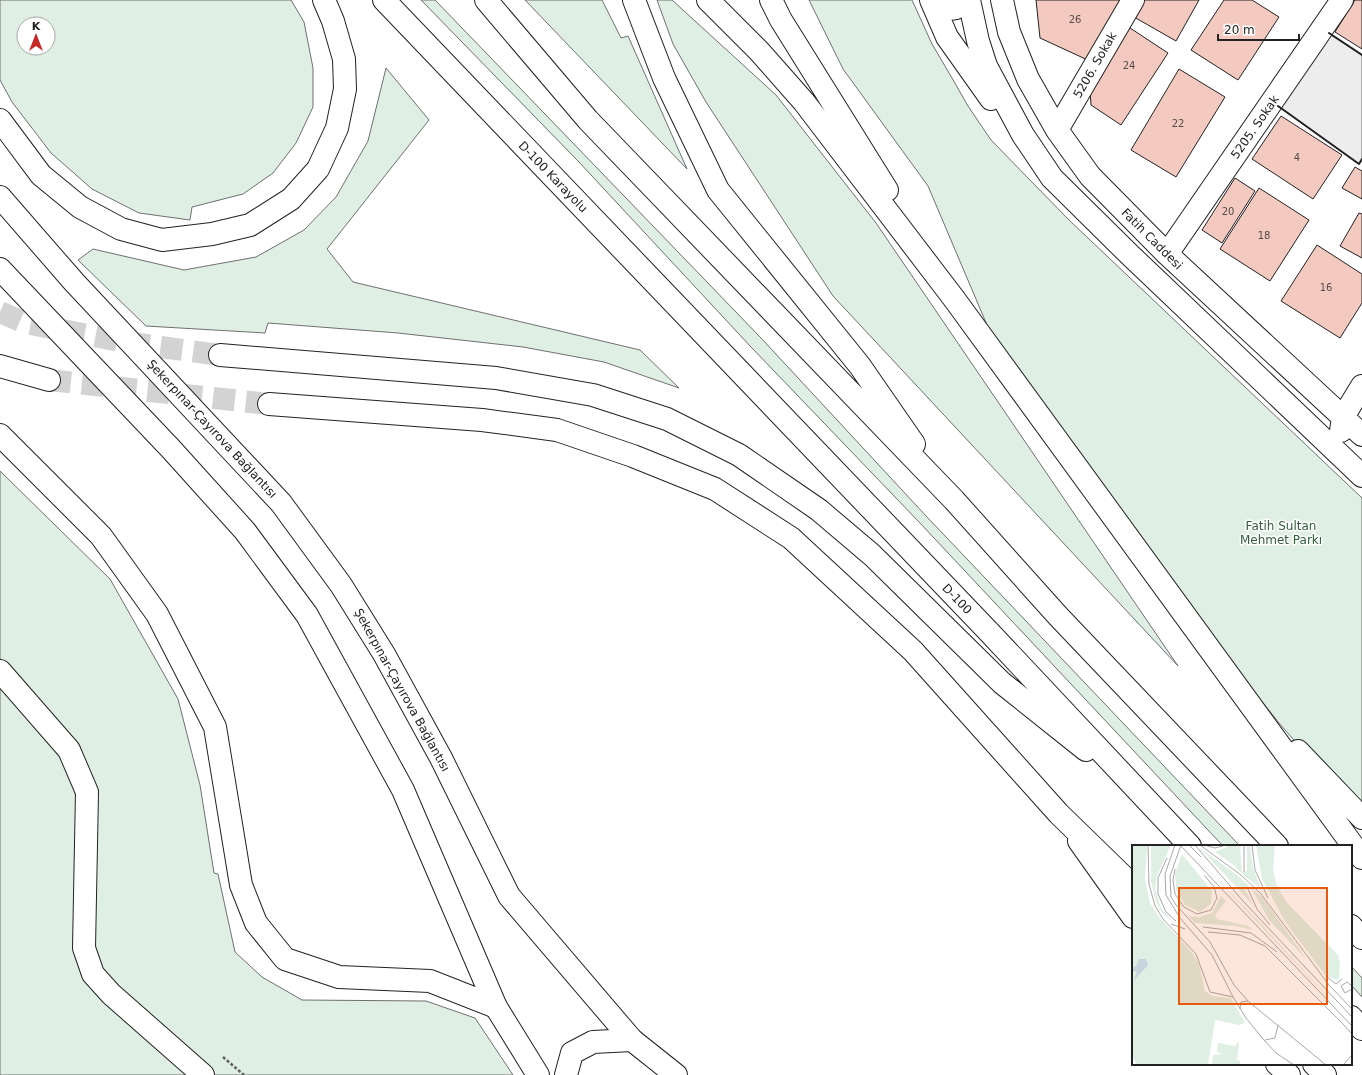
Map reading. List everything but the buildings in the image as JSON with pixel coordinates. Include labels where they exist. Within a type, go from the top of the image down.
[{"type":"main road","points":[[0,120],[41,175],[80,207],[121,229],[162,240],[212,234],[250,225],[291,199],[318,169],[338,128],[345,89],[344,59],[333,21],[324,0]]},
{"type":"main road","name":"D-100 Karayolu","points":[[384,0],[722,353]]},
{"type":"main road","points":[[474,0],[954,500],[1058,616],[1276,845]]},
{"type":"main road","points":[[486,0],[588,120]]},
{"type":"main road","points":[[634,0],[664,78],[718,190],[860,366],[954,500]]},
{"type":"main road","points":[[708,0],[759,51],[804,102],[955,300],[1362,858]]},
{"type":"main road","points":[[771,0],[780,20],[955,300]]},
{"type":"main road","points":[[931,0],[941,25],[962,59],[1052,178],[1073,201],[1355,468]]},
{"type":"main road","points":[[934,0],[937,4],[948,10],[956,8],[963,0]]},
{"type":"main road","points":[[969,0],[986,66],[999,93],[1038,158]]},
{"type":"main road","name":"5206. Sokak","points":[[1057,130],[1133,0]]},
{"type":"main road","name":"5205. Sokak","points":[[1167,254],[1342,0]]},
{"type":"main road","points":[[974,24],[984,38],[994,41],[1003,36],[1005,31],[1004,9]]},
{"type":"main road","name":"Fatih Caddesi","points":[[1004,9],[1017,56],[1028,79],[1057,130],[1090,176],[1167,254],[1362,435]]},
{"type":"main road","points":[[999,93],[996,68],[998,61],[1002,57],[1007,57],[1013,60],[1028,79]]},
{"type":"main road","name":"Şekerpınar-Çayırova Bağlantısı","points":[[0,197],[74,282],[282,503],[341,585],[384,654],[441,758],[509,896],[632,1040],[676,1075]]},
{"type":"main road","points":[[0,269],[171,449],[240,525],[307,615],[403,790],[496,1007],[538,1075]]},
{"type":"main road","name":"D-100","points":[[722,353],[1189,845]]},
{"type":"main road","points":[[220,355],[496,378],[593,395],[667,419],[739,455],[819,510],[872,556],[1002,683],[1066,735],[1129,782]]},
{"type":"main road","points":[[0,366],[49,380]]},
{"type":"main road","points":[[1355,468],[1344,453],[1341,436],[1343,417],[1362,386]]},
{"type":"main road","points":[[1297,414],[1312,418],[1323,417],[1325,411],[1316,392]]},
{"type":"main road","points":[[269,404],[482,420],[557,430],[633,456],[715,489],[790,538],[913,651],[1060,814],[1132,885]]},
{"type":"main road","points":[[1297,414],[1311,420],[1322,421],[1333,421],[1343,417]]},
{"type":"main road","points":[[0,435],[102,536],[157,614],[215,727],[241,886],[256,923],[285,959],[339,977],[430,981],[496,1007]]},
{"type":"main road","points":[[1355,468],[1347,453],[1349,443],[1354,441],[1362,441]]},
{"type":"main road","points":[[0,671],[69,750],[87,792],[84,948],[93,974],[112,994],[203,1075]]},
{"type":"main road","points":[[1237,688],[1362,818]]},
{"type":"main road","points":[[1060,814],[1132,916]]},
{"type":"main road","points":[[1352,927],[1362,938]]},
{"type":"main road","points":[[1352,1018],[1362,1029]]},
{"type":"main road","points":[[566,1075],[572,1053],[593,1042],[632,1040]]},
{"type":"main road","points":[[1278,1065],[1289,1075]]},
{"type":"main road","points":[[1315,1065],[1325,1075]]},
{"type":"path","points":[[220,1055],[244,1075]]},
{"type":"green space","points":[[0,0],[291,0],[304,22],[313,68],[313,107],[296,143],[273,173],[243,194],[192,207],[190,220],[139,213],[92,189],[51,153],[12,102],[0,80]]},
{"type":"green space","points":[[421,0],[435,0],[761,338],[927,517],[1239,845],[1222,845],[919,522],[751,347],[578,161]]},
{"type":"green space","points":[[525,0],[602,0],[621,38],[628,36],[687,169]]},
{"type":"green space","points":[[657,0],[672,0],[776,95],[876,223],[1178,666],[833,296],[706,102],[673,44]]},
{"type":"green space","name":"Fatih Sultan Mehmet Parkı","points":[[809,0],[912,0],[932,44],[968,106],[991,140],[1069,220],[1362,498],[1362,811],[1348,802],[1279,723],[1147,557],[987,325],[928,186],[843,69]]},
{"type":"green space","points":[[386,68],[429,120],[327,249],[353,282],[640,350],[679,388],[604,362],[523,347],[398,333],[268,323],[265,333],[146,326],[78,260],[93,249],[184,270],[256,257],[304,230],[336,197],[368,141]]},
{"type":"green space","points":[[0,471],[110,579],[178,699],[200,785],[214,873],[218,874],[235,952],[262,977],[302,1000],[426,1001],[475,1018],[513,1075],[0,1075]]},
{"type":"green space","points":[[1352,967],[1362,978],[1362,997],[1352,986]]},
{"type":"shaded area","points":[[1323,30],[1362,55],[1362,159],[1359,164],[1277,105]]},
{"type":"tunnel","points":[[0,312],[25,323],[131,343],[220,355]]},
{"type":"tunnel","points":[[49,380],[269,404]]},
{"type":"wall","points":[[1329,33],[1362,55]]},
{"type":"wall","points":[[1278,106],[1359,164],[1362,159]]}]
